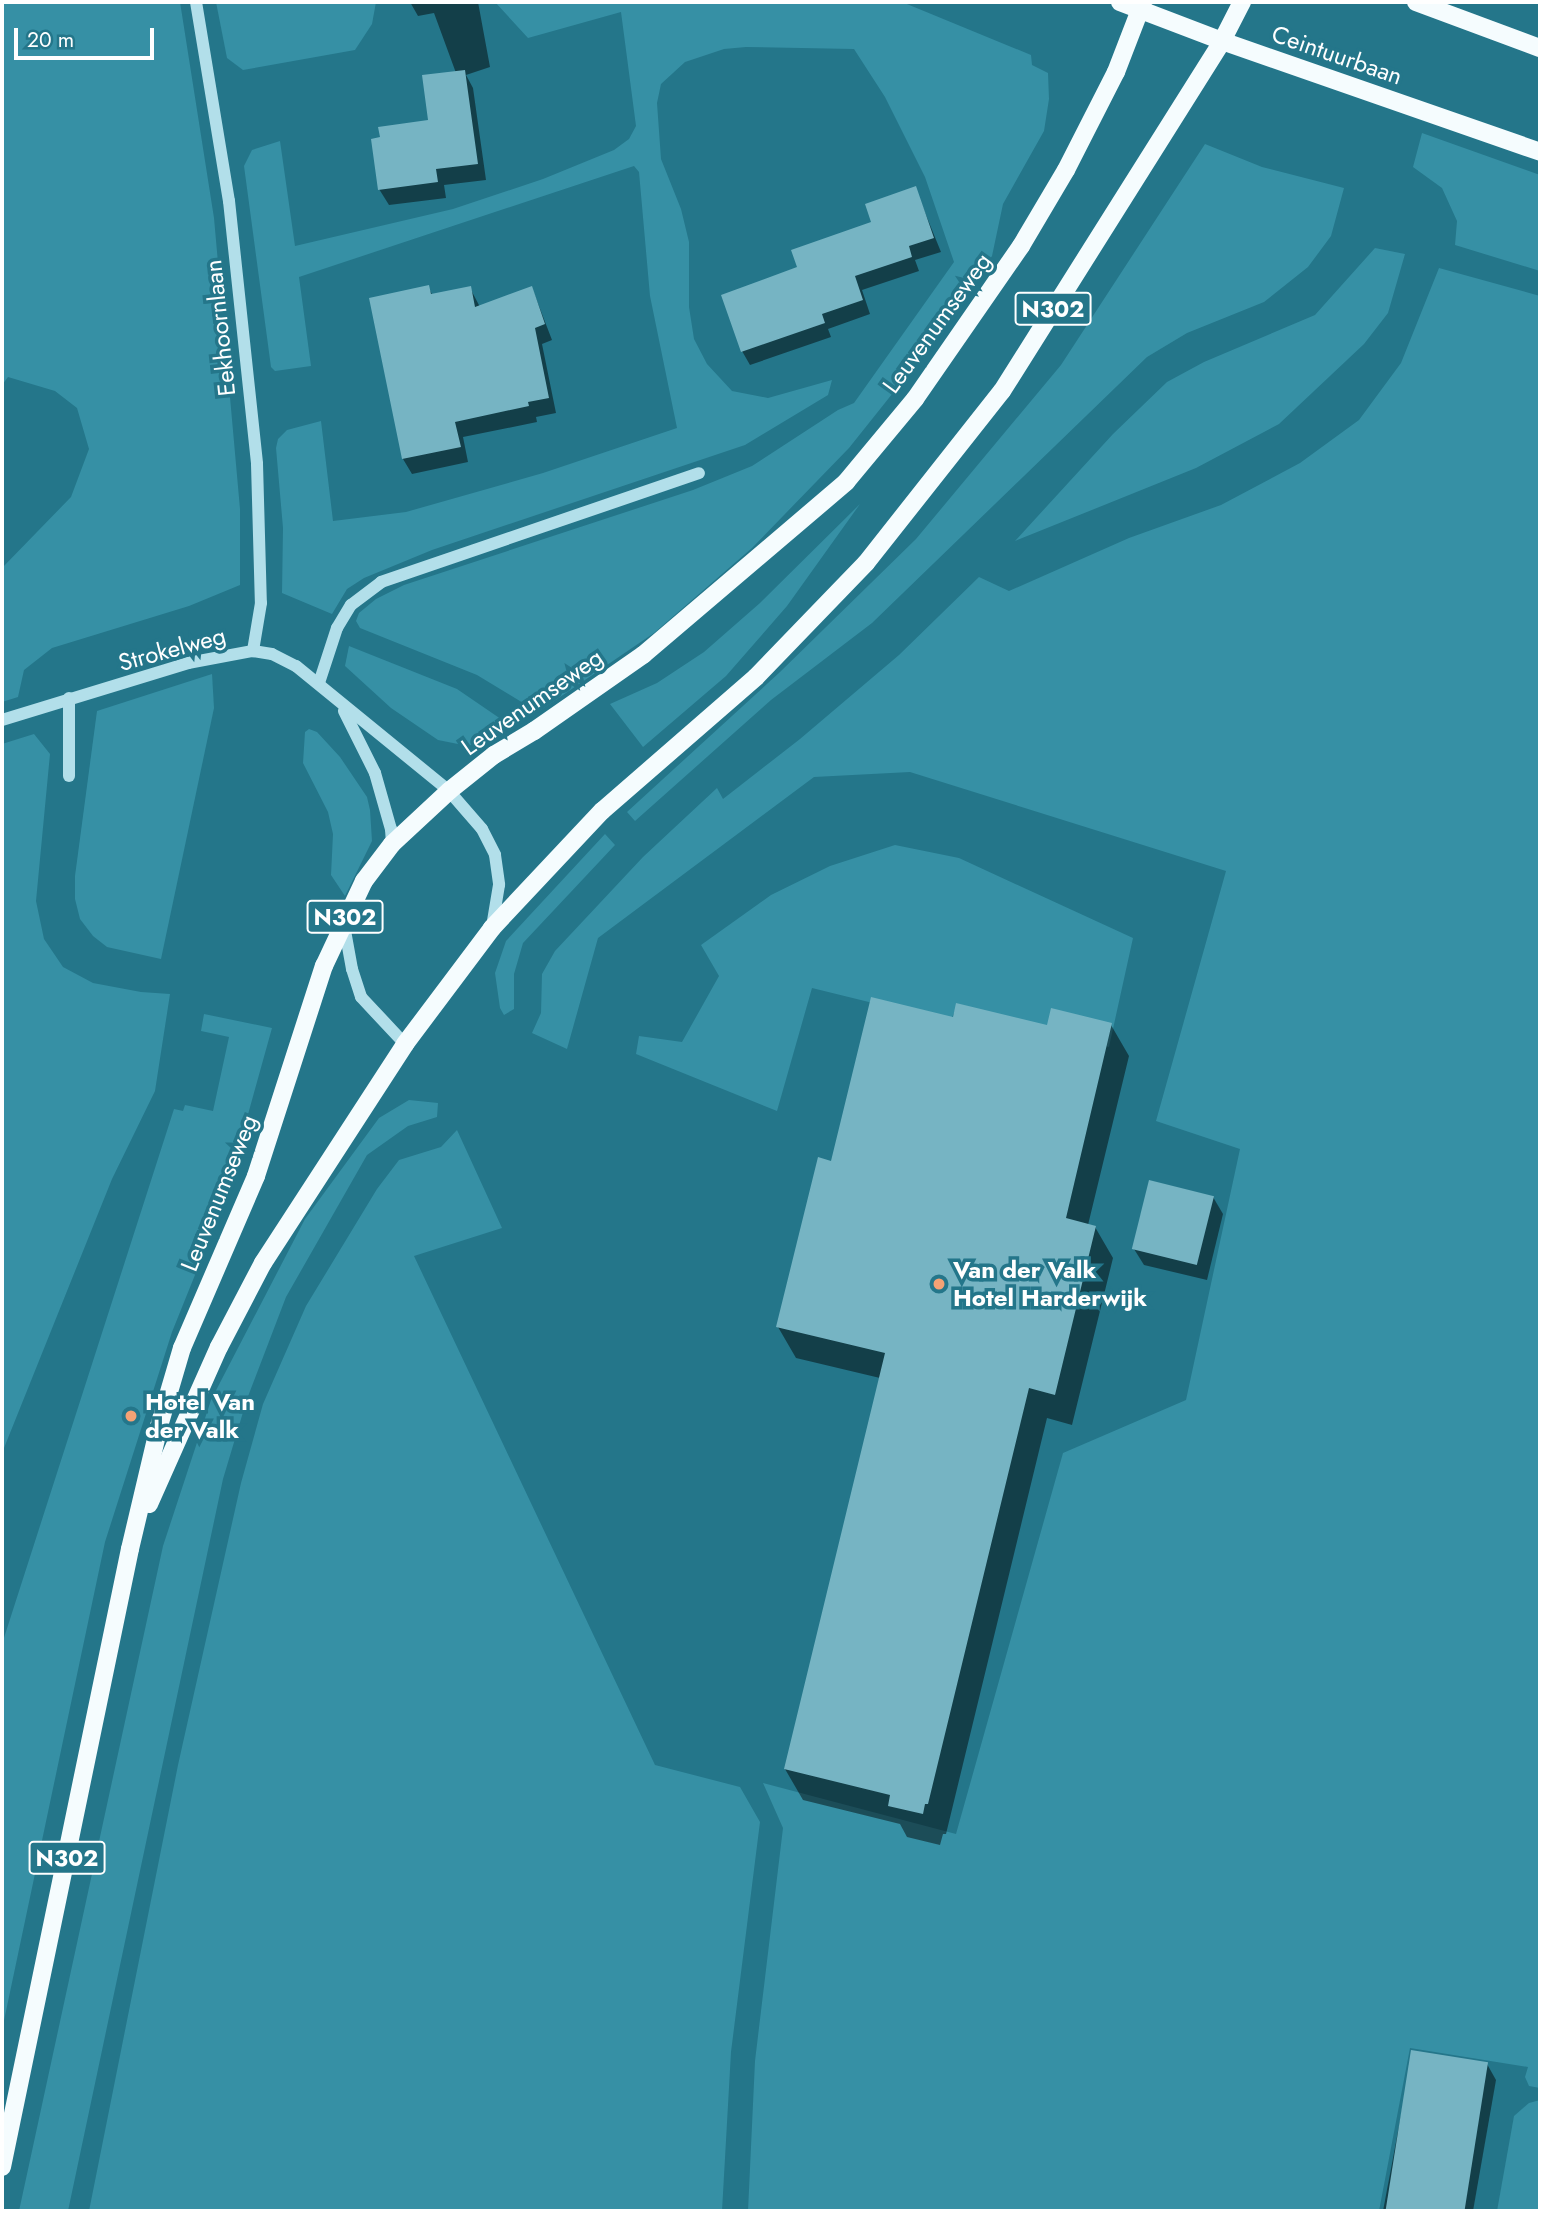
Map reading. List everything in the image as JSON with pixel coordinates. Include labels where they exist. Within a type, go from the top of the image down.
[{"type":"main road","name":"Ceintuurbaan","points":[[1120,2],[1141,6],[1222,41],[1540,152]]},
{"type":"main road","name":"N302","points":[[1222,41],[1242,2]]},
{"type":"main road","points":[[1416,2],[1540,48]]},
{"type":"main road","name":"Leuvenumseweg","points":[[2,2167],[130,1549],[159,1426],[182,1348],[256,1176],[324,966],[364,881],[392,844],[449,791],[494,755],[534,731],[643,655],[846,482],[915,399],[972,322],[1021,246],[1066,170],[1116,72],[1141,6]]},
{"type":"main road","name":"Leuvenumseweg","points":[[130,1549],[219,1347],[263,1263],[405,1044],[492,928],[602,811],[756,677],[866,563],[1002,391],[1222,41]]},
{"type":"street","name":"Eekhoornlaan","points":[[196,2],[229,201],[257,464],[262,550],[261,603],[253,651]]},
{"type":"street","points":[[319,683],[337,628],[351,605],[380,582],[699,473]]},
{"type":"street","name":"Strokelweg","points":[[2,720],[188,663],[253,651],[272,654],[296,666],[319,683],[340,704],[449,791],[482,829],[495,855],[499,885],[492,928]]},
{"type":"street","points":[[69,698],[69,776]]},
{"type":"street","name":"Strokelweg","points":[[340,704],[376,773],[391,829],[392,844]]},
{"type":"street","points":[[344,921],[352,969],[361,997],[405,1044]]},
{"type":"shaded area","points":[[2,2],[180,2],[214,218],[240,509],[240,585],[189,606],[52,648],[24,670],[18,697],[2,702],[2,568],[71,497],[89,449],[77,408],[55,391],[8,377],[2,385]]},
{"type":"shaded area","points":[[216,2],[376,2],[372,24],[355,50],[243,70],[227,58]]},
{"type":"shaded area","points":[[495,2],[902,2],[1031,55],[1032,65],[1048,73],[1049,99],[1044,131],[1003,204],[992,256],[920,359],[849,448],[752,548],[654,633],[538,712],[477,675],[360,628],[356,621],[359,613],[376,599],[404,585],[693,490],[752,466],[838,410],[854,403],[954,262],[925,177],[885,97],[854,49],[746,47],[724,49],[685,62],[661,84],[657,103],[661,159],[681,209],[689,242],[689,307],[694,339],[707,364],[732,391],[768,398],[832,380],[828,395],[745,445],[432,550],[364,578],[347,589],[332,614],[282,593],[283,528],[276,448],[278,439],[287,430],[321,421],[333,521],[406,512],[543,473],[677,428],[650,296],[639,172],[634,166],[299,277],[311,366],[275,371],[271,367],[244,166],[252,150],[280,141],[295,246],[453,209],[543,179],[614,150],[629,139],[636,126],[621,12],[528,38]]},
{"type":"shaded area","points":[[1422,133],[1540,175],[1540,271],[1455,245],[1457,221],[1442,188],[1413,167]]},
{"type":"shaded area","points":[[1205,144],[1262,167],[1344,188],[1331,236],[1308,267],[1264,302],[1187,333],[1147,357],[872,623],[771,700],[635,821],[627,812],[780,672],[916,539],[1061,365]]},
{"type":"shaded area","points":[[1375,248],[1405,254],[1388,313],[1364,344],[1279,424],[1196,468],[1015,541],[1113,434],[1167,382],[1204,362],[1315,315]]},
{"type":"shaded area","points":[[1439,268],[1540,296],[1540,2088],[1529,2086],[1525,2077],[1528,2067],[1410,2048],[1379,2211],[748,2211],[755,2061],[783,1828],[763,1783],[956,1834],[1063,1453],[1186,1400],[1240,1149],[1156,1121],[1226,871],[910,772],[814,777],[598,938],[567,1049],[532,1033],[541,1013],[542,974],[555,951],[643,857],[717,788],[723,799],[800,739],[899,655],[979,577],[1009,591],[1129,538],[1221,505],[1300,463],[1359,420],[1401,363]]},
{"type":"shaded area","points":[[860,504],[787,606],[726,676],[643,747],[610,704],[657,683],[704,652],[760,603]]},
{"type":"shaded area","points":[[349,646],[457,689],[511,726],[495,737],[468,746],[438,740],[391,708],[345,666]]},
{"type":"shaded area","points":[[212,674],[214,708],[161,959],[107,947],[93,936],[80,919],[75,899],[75,876],[97,711]]},
{"type":"shaded area","points":[[309,729],[317,732],[340,757],[367,797],[370,810],[372,841],[345,896],[331,875],[333,834],[328,812],[303,763],[305,732]]},
{"type":"shaded area","points":[[34,734],[50,754],[36,901],[44,939],[63,967],[93,983],[141,992],[170,994],[155,1091],[112,1179],[2,1453],[2,744]]},
{"type":"shaded area","points":[[605,834],[615,845],[523,943],[514,974],[514,1009],[504,1015],[500,1008],[495,973],[506,941]]},
{"type":"shaded area","points":[[895,845],[959,858],[1133,938],[1109,1047],[957,1006],[950,1022],[812,988],[777,1111],[636,1054],[639,1036],[682,1042],[719,976],[701,945],[771,895],[830,866]]},
{"type":"shaded area","points":[[204,1014],[272,1028],[222,1208],[172,1332],[105,1542],[2,2030],[2,1644],[174,1109],[183,1111],[185,1105],[213,1111],[229,1037],[201,1031]]},
{"type":"shaded area","points":[[409,1100],[438,1103],[437,1117],[408,1126],[367,1155],[286,1297],[247,1399],[223,1479],[68,2211],[19,2211],[163,1546],[211,1400],[305,1219],[379,1118]]},
{"type":"shaded area","points":[[457,1130],[502,1228],[414,1256],[655,1765],[740,1787],[760,1822],[731,2052],[722,2211],[89,2211],[178,1765],[241,1483],[263,1404],[306,1306],[377,1189],[399,1160],[441,1147]]},
{"type":"shaded area","points":[[1540,2100],[1540,2211],[1497,2211],[1514,2116],[1529,2103]]},
{"type":"building","points":[[465,70],[478,164],[436,169],[438,182],[378,190],[371,139],[380,137],[378,127],[428,120],[422,75]]},
{"type":"building","points":[[916,186],[934,238],[909,246],[912,257],[855,276],[863,300],[822,314],[825,323],[741,352],[721,295],[797,267],[791,250],[871,222],[865,204]]},
{"type":"building","points":[[429,285],[431,294],[471,286],[475,307],[532,286],[545,324],[535,328],[549,398],[528,402],[529,406],[455,422],[461,447],[402,459],[369,298]]},
{"type":"building","points":[[871,997],[953,1017],[956,1003],[1047,1025],[1051,1008],[1112,1023],[1066,1218],[1096,1226],[1055,1395],[1029,1388],[928,1804],[925,1804],[923,1814],[888,1806],[890,1795],[784,1769],[885,1353],[776,1327],[818,1157],[831,1161]]},
{"type":"building","points":[[1149,1180],[1214,1196],[1197,1265],[1132,1249]]},
{"type":"building","points":[[1411,2050],[1488,2062],[1464,2211],[1386,2211]]},
{"type":"place","name":"Van der Valk Hotel Harderwijk","points":[[939,1284]]},
{"type":"place","name":"Hotel Van der Valk","points":[[131,1416]]}]
